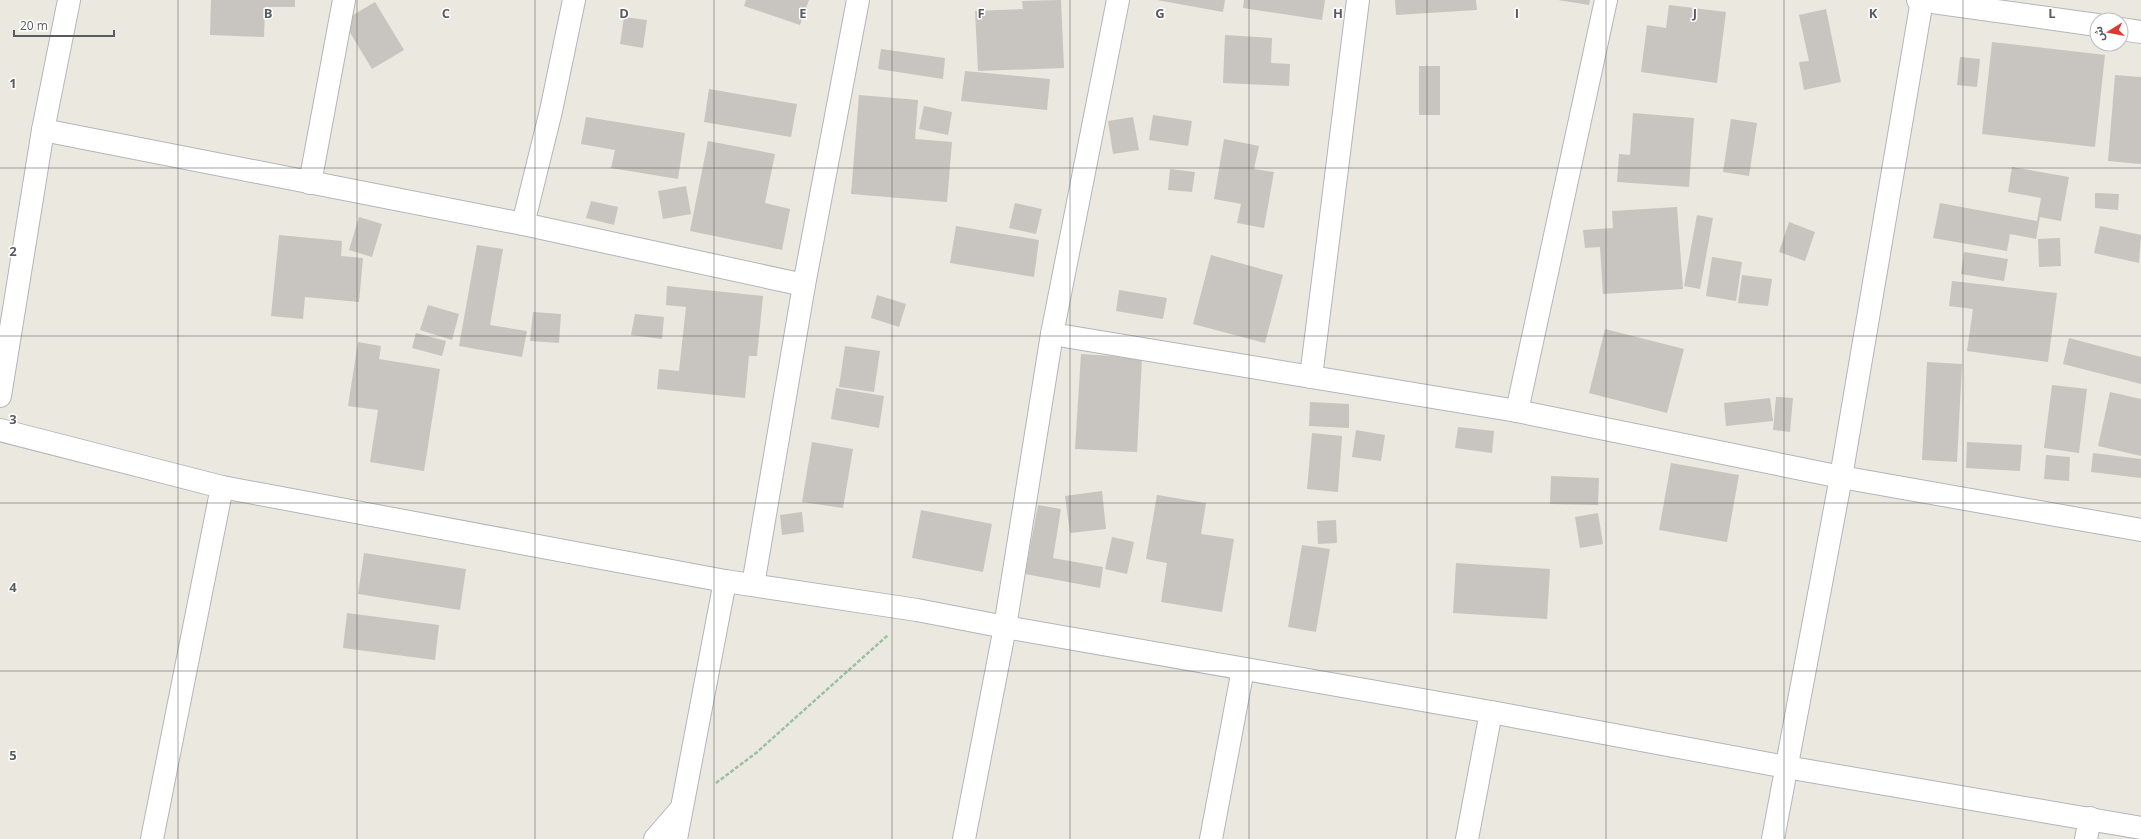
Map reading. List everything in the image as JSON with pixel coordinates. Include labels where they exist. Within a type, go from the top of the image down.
[{"type":"street","points":[[0,396],[43,130],[69,0]]},
{"type":"street","points":[[310,183],[344,0]]},
{"type":"street","points":[[523,224],[551,111],[574,0]]},
{"type":"street","points":[[753,585],[804,285],[858,0]]},
{"type":"street","points":[[964,839],[1005,627],[1052,334],[1118,0]]},
{"type":"street","points":[[1311,377],[1358,0]]},
{"type":"street","points":[[1517,411],[1606,0]]},
{"type":"street","points":[[1773,839],[1841,477],[1921,0],[2089,24]]},
{"type":"street","points":[[2129,30],[2141,32]]},
{"type":"street","points":[[43,130],[523,224],[804,285]]},
{"type":"street","points":[[1052,334],[1517,411],[1841,477],[2141,530]]},
{"type":"street","points":[[0,430],[222,487],[725,582],[917,610],[1005,627],[1491,712],[1786,767],[2088,829],[2141,828]]},
{"type":"street","points":[[152,839],[222,487]]},
{"type":"street","points":[[676,839],[725,582]]},
{"type":"street","points":[[1212,839],[1243,669]]},
{"type":"street","points":[[1467,839],[1491,712]]},
{"type":"street","points":[[655,839],[681,809]]},
{"type":"path","points":[[681,809],[756,753],[917,610]]},
{"type":"building","points":[[211,0],[295,0],[295,7],[265,7],[264,37],[210,35]]},
{"type":"building","points":[[746,0],[809,0],[800,25],[744,6]]},
{"type":"building","points":[[1061,0],[1064,68],[978,71],[975,11],[1023,9],[1022,1]]},
{"type":"building","points":[[1157,0],[1225,0],[1223,12]]},
{"type":"building","points":[[1244,0],[1325,0],[1322,20],[1243,8]]},
{"type":"building","points":[[1395,0],[1476,0],[1477,10],[1396,15]]},
{"type":"building","points":[[1558,0],[1590,0],[1589,5]]},
{"type":"building","points":[[375,2],[404,50],[372,69],[343,21]]},
{"type":"building","points":[[1669,5],[1726,12],[1717,83],[1641,72],[1647,25],[1666,28]]},
{"type":"building","points":[[1826,9],[1841,82],[1804,90],[1799,62],[1809,61],[1799,15]]},
{"type":"building","points":[[624,17],[647,20],[643,48],[620,44]]},
{"type":"building","points":[[1225,35],[1272,38],[1271,63],[1290,64],[1289,86],[1223,83]]},
{"type":"building","points":[[1992,42],[2105,55],[2095,147],[1982,134]]},
{"type":"building","points":[[881,49],[945,58],[943,79],[878,69]]},
{"type":"building","points":[[1960,57],[1980,59],[1977,87],[1957,85]]},
{"type":"building","points":[[1419,66],[1440,66],[1440,115],[1419,115]]},
{"type":"building","points":[[965,71],[1050,79],[1047,110],[961,101]]},
{"type":"building","points":[[2115,75],[2141,77],[2141,164],[2108,161]]},
{"type":"building","points":[[709,89],[797,104],[791,137],[704,122]]},
{"type":"building","points":[[859,95],[918,100],[915,139],[952,142],[947,202],[851,194]]},
{"type":"building","points":[[924,106],[952,112],[948,135],[919,129]]},
{"type":"building","points":[[1633,113],[1694,118],[1689,187],[1617,182],[1619,154],[1630,155]]},
{"type":"building","points":[[1153,115],[1192,121],[1188,146],[1149,140]]},
{"type":"building","points":[[586,117],[685,133],[678,179],[611,168],[615,150],[581,144]]},
{"type":"building","points":[[1133,117],[1139,150],[1113,154],[1108,121]]},
{"type":"building","points":[[1731,119],[1757,123],[1749,176],[1723,172]]},
{"type":"building","points":[[1224,139],[1259,146],[1254,169],[1274,172],[1264,228],[1237,223],[1241,204],[1214,199]]},
{"type":"building","points":[[708,141],[775,154],[765,203],[790,209],[782,250],[690,231]]},
{"type":"building","points":[[2012,167],[2069,177],[2061,221],[2040,217],[2036,239],[2010,234],[2007,251],[1933,238],[1940,203],[2037,221],[2041,198],[2008,192]]},
{"type":"building","points":[[1170,169],[1195,172],[1192,192],[1168,190]]},
{"type":"building","points":[[686,186],[691,214],[663,219],[658,191]]},
{"type":"building","points":[[2095,193],[2119,194],[2118,210],[2095,208]]},
{"type":"building","points":[[591,201],[618,207],[614,225],[586,218]]},
{"type":"building","points":[[1015,203],[1042,209],[1036,234],[1009,228]]},
{"type":"building","points":[[1677,207],[1683,289],[1603,294],[1600,247],[1585,248],[1583,230],[1613,228],[1612,211]]},
{"type":"building","points":[[1697,215],[1713,218],[1700,289],[1684,286]]},
{"type":"building","points":[[359,217],[382,224],[372,257],[349,250]]},
{"type":"building","points":[[1789,222],[1815,232],[1805,261],[1779,252]]},
{"type":"building","points":[[956,226],[1039,240],[1034,277],[950,263]]},
{"type":"building","points":[[2100,226],[2141,235],[2139,263],[2094,253]]},
{"type":"building","points":[[279,235],[342,241],[341,256],[363,258],[359,302],[305,297],[303,319],[271,316]]},
{"type":"building","points":[[2060,238],[2061,266],[2039,267],[2038,239]]},
{"type":"building","points":[[477,245],[503,249],[490,325],[527,331],[522,357],[459,346]]},
{"type":"building","points":[[1964,252],[2008,259],[2004,281],[1961,274]]},
{"type":"building","points":[[1211,255],[1283,275],[1265,343],[1193,324]]},
{"type":"building","points":[[1712,257],[1742,262],[1736,301],[1706,296]]},
{"type":"building","points":[[1742,275],[1772,279],[1768,306],[1738,303]]},
{"type":"building","points":[[1952,281],[2057,293],[2048,362],[1967,351],[1973,309],[1949,306]]},
{"type":"building","points":[[667,286],[763,296],[757,356],[749,356],[745,398],[657,389],[659,369],[679,371],[686,307],[666,305]]},
{"type":"building","points":[[1119,290],[1167,298],[1163,319],[1116,311]]},
{"type":"building","points":[[877,295],[906,304],[899,327],[871,318]]},
{"type":"building","points":[[428,305],[459,314],[452,340],[420,330]]},
{"type":"building","points":[[533,312],[561,314],[559,343],[530,341]]},
{"type":"building","points":[[635,314],[664,317],[662,339],[631,335]]},
{"type":"building","points":[[1605,329],[1684,349],[1667,413],[1589,393]]},
{"type":"building","points":[[416,333],[446,341],[442,356],[412,348]]},
{"type":"building","points":[[2069,338],[2141,357],[2141,384],[2063,364]]},
{"type":"building","points":[[358,342],[381,346],[379,359],[440,369],[424,471],[370,462],[378,410],[348,406]]},
{"type":"building","points":[[845,346],[880,351],[874,392],[839,387]]},
{"type":"building","points":[[1081,354],[1142,358],[1137,452],[1075,449]]},
{"type":"building","points":[[1927,362],[1962,364],[1957,462],[1922,460]]},
{"type":"building","points":[[2052,385],[2087,389],[2079,453],[2044,448]]},
{"type":"building","points":[[836,388],[884,396],[879,428],[831,419]]},
{"type":"building","points":[[2110,392],[2141,399],[2141,456],[2098,446]]},
{"type":"building","points":[[1776,397],[1793,398],[1790,432],[1773,430]]},
{"type":"building","points":[[1770,398],[1773,421],[1726,426],[1724,403]]},
{"type":"building","points":[[1310,402],[1349,404],[1349,428],[1309,426]]},
{"type":"building","points":[[1458,427],[1494,431],[1492,453],[1455,448]]},
{"type":"building","points":[[1356,430],[1385,435],[1381,461],[1352,457]]},
{"type":"building","points":[[1312,433],[1342,436],[1338,492],[1307,489]]},
{"type":"building","points":[[812,442],[853,449],[843,508],[802,502]]},
{"type":"building","points":[[1967,442],[2022,445],[2020,471],[1966,468]]},
{"type":"building","points":[[2093,453],[2141,459],[2141,478],[2091,472]]},
{"type":"building","points":[[2046,455],[2070,457],[2069,481],[2044,479]]},
{"type":"building","points":[[1671,463],[1739,475],[1727,542],[1659,530]]},
{"type":"building","points":[[1551,476],[1599,478],[1598,505],[1550,504]]},
{"type":"building","points":[[1102,491],[1106,529],[1070,533],[1065,496]]},
{"type":"building","points":[[1157,495],[1206,503],[1201,534],[1234,539],[1222,612],[1161,602],[1167,563],[1146,559]]},
{"type":"building","points":[[1038,505],[1061,509],[1053,558],[1103,567],[1100,588],[1025,574]]},
{"type":"building","points":[[921,510],[992,524],[983,572],[912,558]]},
{"type":"building","points":[[802,512],[804,532],[782,535],[780,515]]},
{"type":"building","points":[[1598,513],[1603,544],[1580,548],[1575,517]]},
{"type":"building","points":[[1336,520],[1337,543],[1318,544],[1317,521]]},
{"type":"building","points":[[1112,537],[1134,542],[1127,574],[1105,569]]},
{"type":"building","points":[[1302,545],[1330,549],[1316,632],[1288,627]]},
{"type":"building","points":[[364,553],[466,569],[460,610],[358,594]]},
{"type":"building","points":[[1456,563],[1550,569],[1547,619],[1453,613]]},
{"type":"building","points":[[347,613],[439,625],[435,660],[343,648]]}]
